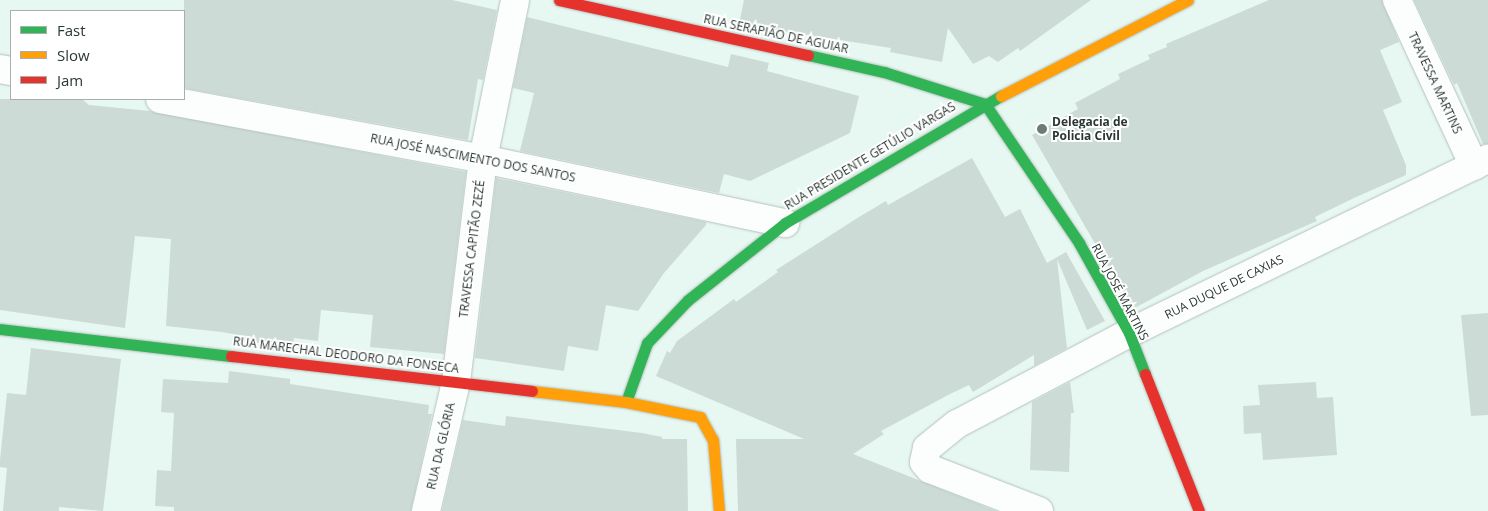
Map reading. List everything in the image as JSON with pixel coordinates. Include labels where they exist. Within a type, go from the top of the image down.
[{"type":"street","name":"TRAVESSA CAPITÃO ZEZÉ","points":[[456,382],[483,159],[515,0]]},
{"type":"street","name":"RUA SERAPIÃO DE AGUIAR","points":[[559,0],[884,72],[985,104]]},
{"type":"street","name":"RUA PRESIDENTE GETÚLIO VARGAS","points":[[626,402],[647,342],[688,300],[785,223],[985,104],[1188,0]]},
{"type":"street","name":"TRAVESSA MARTINS","points":[[1397,0],[1481,162]]},
{"type":"street","name":"RUA JOSÉ NASCIMENTO DOS SANTOS","points":[[165,100],[483,159],[785,223]]},
{"type":"street","name":"RUA JOSÉ MARTINS","points":[[985,104],[1078,242],[1129,333],[1200,511]]},
{"type":"street","name":"RUA DUQUE DE CAXIAS","points":[[1039,511],[930,469],[924,462],[927,448],[957,424],[1129,333],[1481,162]]},
{"type":"street","name":"RUA MARECHAL DEODORO DA FONSECA","points":[[0,329],[626,402],[688,413],[700,417],[708,427],[713,440],[719,511]]},
{"type":"street","name":"RUA DA GLÓRIA","points":[[426,511],[456,382]]},
{"type":"building","points":[[184,0],[452,0],[497,10],[483,80],[478,79],[468,140],[185,88]]},
{"type":"building","points":[[744,0],[1091,0],[1020,51],[1018,48],[998,62],[989,56],[973,64],[948,28],[942,62],[890,52],[891,48],[739,24]]},
{"type":"building","points":[[1269,0],[1382,0],[1399,42],[1380,50],[1402,102],[1383,110],[1406,165],[1406,175],[1315,217],[1317,221],[1203,271],[1133,309],[1032,135],[1078,109],[1075,103],[1120,79],[1118,74],[1150,59],[1148,55],[1167,47],[1166,44]]},
{"type":"building","points":[[1414,0],[1488,0],[1488,144],[1483,144],[1457,83],[1454,85]]},
{"type":"building","points":[[527,17],[728,67],[731,54],[769,63],[767,71],[859,96],[850,133],[750,181],[724,174],[719,193],[520,151],[534,93],[513,88]]},
{"type":"building","points":[[0,99],[83,100],[89,105],[150,111],[466,172],[444,354],[370,347],[373,315],[321,310],[318,341],[294,338],[293,347],[232,340],[233,334],[222,332],[166,326],[171,239],[135,236],[125,328],[0,310]]},
{"type":"building","points":[[972,158],[1005,217],[1020,209],[1047,263],[1066,252],[1105,321],[1087,330],[1057,259],[1067,348],[1034,366],[1034,355],[973,392],[969,385],[950,394],[881,431],[884,434],[853,454],[996,511],[738,511],[736,439],[804,439],[656,376],[667,351],[670,353],[677,341],[734,299],[736,302],[778,272],[776,270],[859,217],[886,201],[888,205]]},
{"type":"building","points":[[496,178],[706,222],[706,225],[664,273],[638,311],[606,305],[598,351],[568,346],[564,371],[475,358]]},
{"type":"building","points":[[1488,313],[1488,415],[1471,416],[1461,315]]},
{"type":"building","points":[[31,348],[121,359],[103,511],[59,507],[59,511],[3,511],[7,468],[0,467],[0,460],[7,393],[26,395]]},
{"type":"building","points":[[229,371],[290,379],[290,384],[429,405],[428,414],[432,414],[411,511],[174,511],[174,507],[155,506],[157,470],[171,471],[174,413],[161,412],[163,379],[228,383]]},
{"type":"building","points":[[1070,382],[1074,413],[1071,413],[1069,472],[1030,470],[1032,402]]},
{"type":"building","points":[[1316,382],[1317,398],[1333,397],[1337,455],[1263,460],[1261,433],[1244,434],[1243,406],[1260,405],[1258,385]]},
{"type":"building","points":[[506,416],[642,433],[662,437],[662,439],[687,439],[688,511],[442,511],[463,420],[505,426]]},
{"type":"traffic: fast","points":[[808,55],[884,72],[985,104],[1079,243],[1129,333],[1145,374]]},
{"type":"traffic: fast","points":[[626,402],[647,343],[688,300],[785,223],[1001,96]]},
{"type":"traffic: fast","points":[[0,329],[231,356]]},
{"type":"traffic: slow","points":[[1001,96],[1188,0]]},
{"type":"traffic: slow","points":[[532,391],[626,402],[700,417],[713,440],[719,511]]},
{"type":"traffic: jam","points":[[559,0],[808,55]]},
{"type":"traffic: jam","points":[[231,356],[532,391]]},
{"type":"traffic: jam","points":[[1145,374],[1199,511]]},
{"type":"place","name":"Delegacia de Policia Civil","points":[[1042,129]]}]
